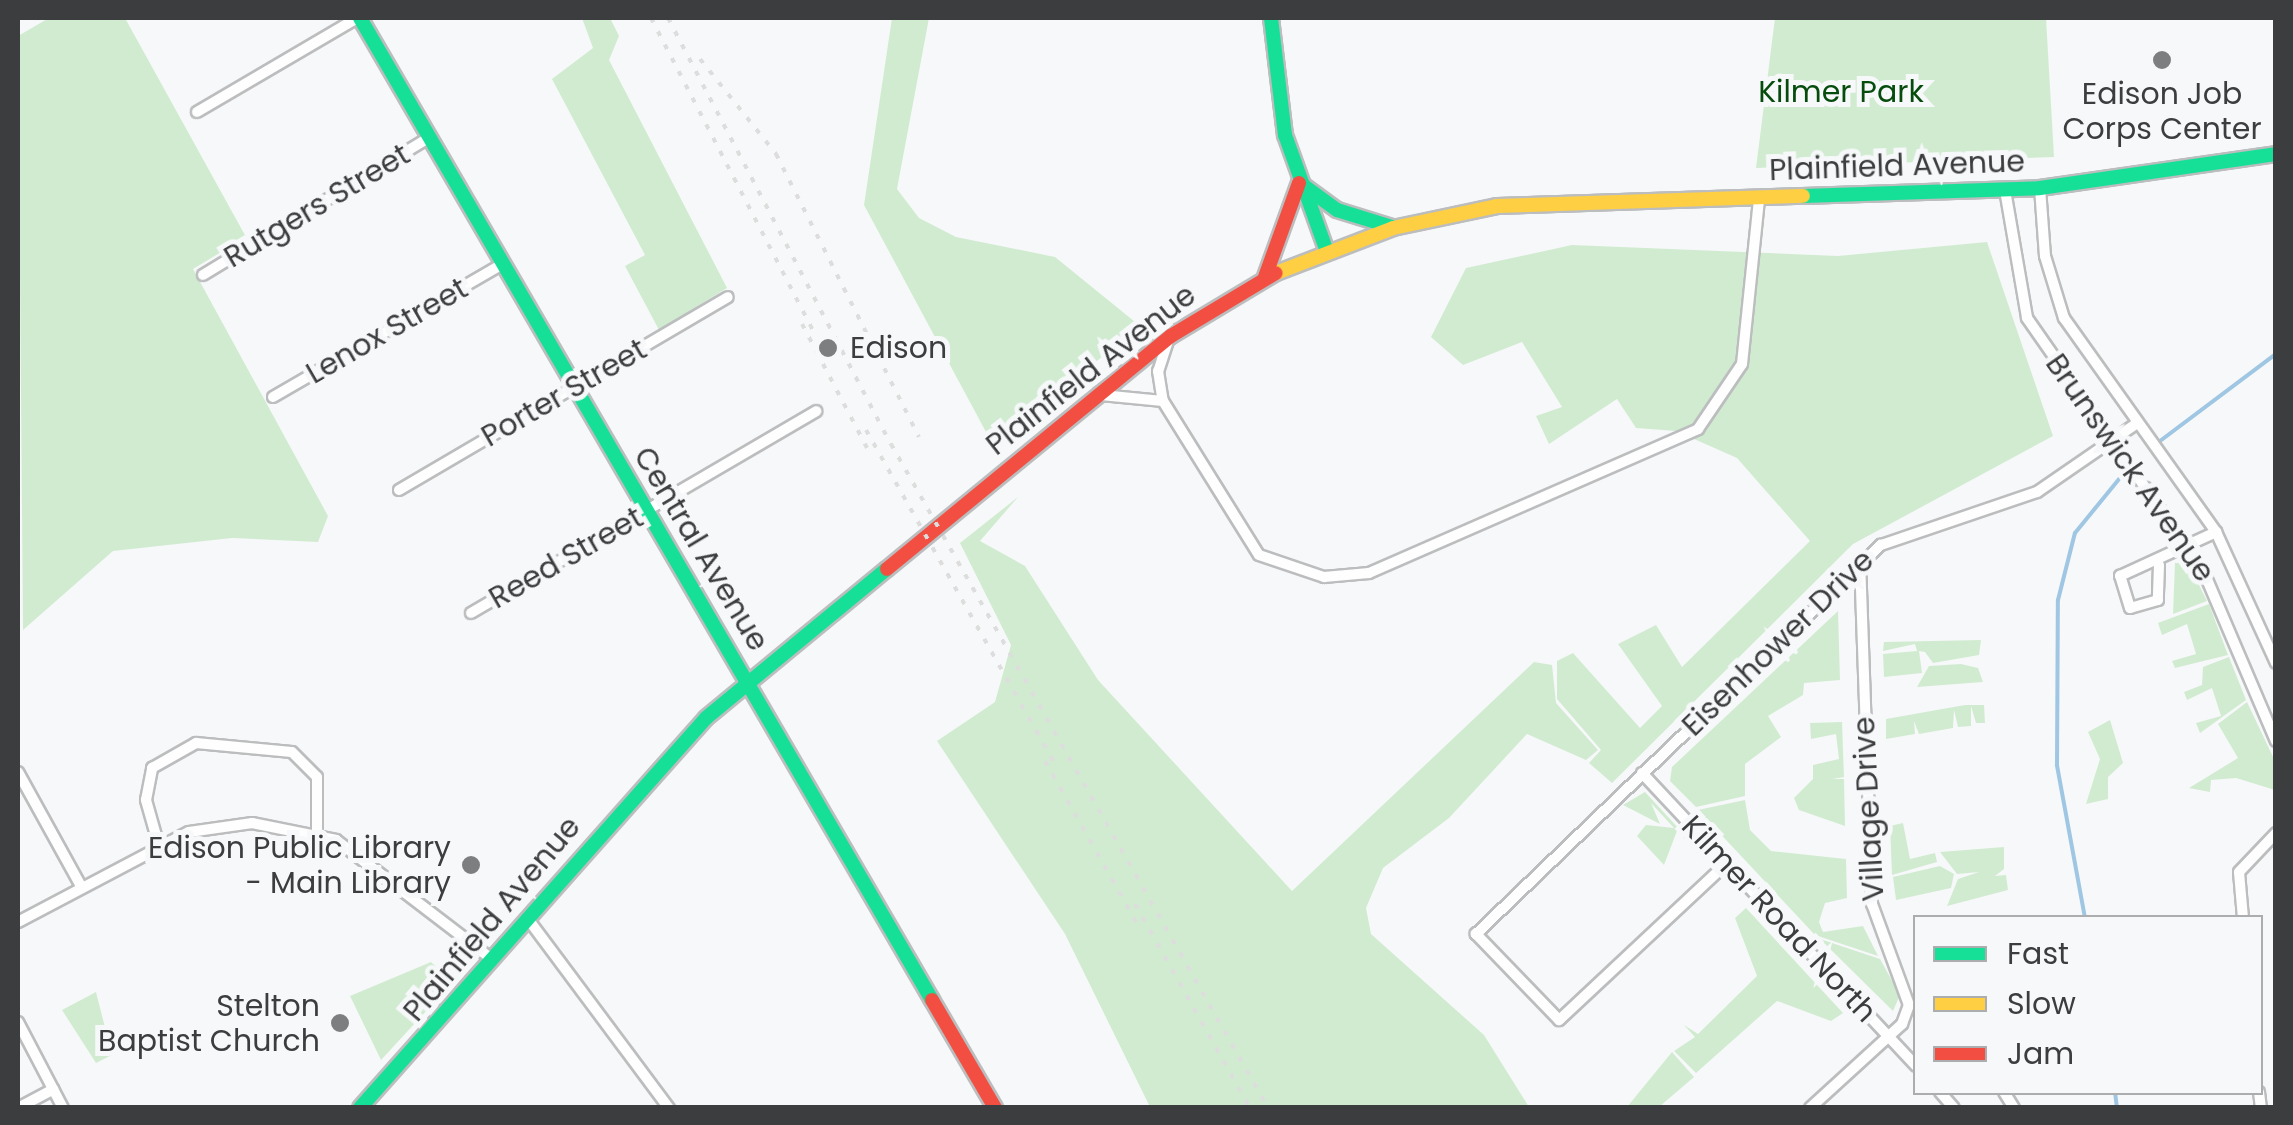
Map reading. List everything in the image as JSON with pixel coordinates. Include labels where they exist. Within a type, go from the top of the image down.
[{"type":"main road","name":"Central Avenue","points":[[359,18],[996,1108]]},
{"type":"main road","points":[[1271,18],[1279,106],[1300,182],[1326,250]]},
{"type":"main road","name":"Plainfield Avenue","points":[[360,1108],[528,918],[748,680],[1171,336],[1265,277],[1326,250],[1393,228],[1497,206],[2040,188],[2276,154]]},
{"type":"main road","points":[[1300,182],[1337,210],[1393,228]]},
{"type":"main road","points":[[1265,277],[1300,182]]},
{"type":"street","points":[[197,112],[359,18]]},
{"type":"street","name":"Rutgers Street","points":[[203,276],[430,137]]},
{"type":"street","points":[[2040,188],[2054,294],[2136,424],[2216,532],[2276,663]]},
{"type":"street","name":"Brunswick Avenue","points":[[2005,190],[2027,318],[2219,600],[2276,741]]},
{"type":"street","points":[[1171,336],[1158,371],[1164,402],[1224,507],[1259,555],[1287,571],[1369,573],[1698,430],[1727,396],[1752,308],[1759,199]]},
{"type":"street","name":"Lenox Street","points":[[273,397],[502,264]]},
{"type":"street","name":"Porter Street","points":[[399,490],[728,297]]},
{"type":"street","points":[[1101,395],[1164,402]]},
{"type":"street","name":"Reed Street","points":[[471,614],[816,411]]},
{"type":"street","name":"Eisenhower Drive","points":[[1727,863],[1562,1018],[1540,1005],[1477,928],[1860,567],[1903,534],[2037,492],[2136,424]]},
{"type":"street","points":[[2160,564],[2158,600],[2130,608],[2120,576],[2160,564],[2216,532]]},
{"type":"street","name":"Village Drive","points":[[1860,567],[1872,904],[1908,1005],[1888,1037]]},
{"type":"street","points":[[159,846],[146,800],[152,768],[196,743],[292,752],[317,777],[317,832]]},
{"type":"street","points":[[18,772],[82,886]]},
{"type":"street","name":"Kilmer Road North","points":[[1642,773],[1913,1063]]},
{"type":"street","points":[[18,922],[159,846],[252,823],[317,832],[362,855],[493,960]]},
{"type":"street","points":[[2243,915],[2239,872],[2276,833]]},
{"type":"street","points":[[528,918],[669,1108]]},
{"type":"street","points":[[18,1022],[63,1108]]},
{"type":"street","points":[[1810,1108],[1888,1037]]},
{"type":"street","points":[[18,1108],[53,1089]]},
{"type":"green space","points":[[49,18],[125,18],[246,237],[193,269],[328,516],[318,542],[232,538],[113,551],[23,630],[18,36]]},
{"type":"green space","points":[[582,18],[610,18],[619,36],[609,60],[727,288],[659,330],[625,266],[645,255],[552,79],[593,48]]},
{"type":"green space","points":[[892,18],[929,18],[897,189],[919,218],[956,237],[1055,257],[1140,326],[993,445],[864,205]]},
{"type":"green space","name":"Kilmer Park","points":[[1775,18],[2046,18],[2054,157],[1756,168]]},
{"type":"green space","points":[[1987,242],[2053,436],[1853,544],[1612,783],[1589,763],[1601,750],[1557,699],[1557,661],[1573,653],[1640,728],[1662,706],[1618,644],[1656,625],[1682,667],[1810,541],[1737,458],[1676,431],[1636,428],[1617,399],[1549,444],[1536,416],[1562,407],[1522,342],[1463,365],[1431,337],[1466,268],[1572,245],[1838,256]]},
{"type":"green space","points":[[1018,497],[980,541],[1025,566],[1098,680],[1292,891],[1534,662],[1552,665],[1556,703],[1598,750],[1586,760],[1527,734],[1449,818],[1383,868],[1366,908],[1371,934],[1484,1035],[1529,1107],[1150,1107],[1065,934],[937,741],[995,702],[1011,645],[960,543]]},
{"type":"green space","points":[[2175,563],[2188,563],[2207,601],[2173,614]]},
{"type":"green space","points":[[2209,604],[2228,655],[2175,668],[2172,661],[2196,654],[2187,624],[2162,635],[2158,623]]},
{"type":"green space","points":[[1838,611],[1840,680],[1804,683],[1803,695],[1768,716],[1781,737],[1745,764],[1745,796],[1696,807],[1670,781],[1672,767]]},
{"type":"green space","points":[[1981,640],[1979,655],[1933,663],[1925,652],[1919,651],[1922,673],[1884,677],[1883,654],[1917,651],[1915,644],[1883,651],[1884,642]]},
{"type":"green space","points":[[2229,657],[2246,700],[2200,733],[2196,723],[2221,716],[2212,688],[2187,700],[2184,692],[2202,685],[2203,667]]},
{"type":"green space","points":[[1961,664],[1978,668],[1983,682],[1917,687],[1929,666]]},
{"type":"green space","points":[[2247,702],[2275,761],[2275,790],[2236,778],[2211,780],[2210,792],[2189,788],[2238,758],[2218,724]]},
{"type":"green space","points":[[1965,705],[1984,705],[1985,723],[1976,723],[1971,706],[1971,726],[1958,727],[1954,710],[1953,728],[1919,734],[1914,721],[1915,734],[1886,739],[1886,719]]},
{"type":"green space","points":[[2110,720],[2123,763],[2108,777],[2108,799],[2086,804],[2100,759],[2088,732]]},
{"type":"green space","points":[[1842,722],[1844,777],[1832,779],[1844,779],[1845,826],[1799,810],[1794,798],[1813,779],[1813,765],[1839,759],[1836,734],[1811,739],[1810,723]]},
{"type":"green space","points":[[1645,792],[1707,863],[1677,831],[1664,865],[1637,836],[1646,825],[1674,828],[1651,803],[1660,824],[1623,805]]},
{"type":"green space","points":[[1745,800],[1750,830],[1771,851],[1846,859],[1847,898],[1825,903],[1819,922],[1823,932],[1863,926],[1878,956],[1815,935],[1698,810]]},
{"type":"green space","points":[[1903,823],[1910,859],[1935,853],[1937,862],[1892,875],[1890,826]]},
{"type":"green space","points":[[2004,847],[2004,869],[1995,876],[2006,875],[2008,890],[1947,906],[1958,879],[1979,872],[1957,874],[1940,852]]},
{"type":"green space","points":[[1940,866],[1954,874],[1951,888],[1896,900],[1893,877]]},
{"type":"green space","points":[[1746,908],[1843,1013],[1831,1021],[1777,1001],[1696,1073],[1674,1051],[1695,1037],[1684,1025],[1698,1034],[1757,976],[1735,918]]},
{"type":"green space","points":[[1820,939],[1880,959],[1900,995],[1893,1011]]},
{"type":"green space","points":[[431,962],[453,982],[381,1060],[350,996]]},
{"type":"green space","points":[[96,992],[112,1055],[96,1063],[62,1010]]},
{"type":"green space","points":[[1672,1052],[1694,1077],[1659,1107],[1627,1107]]},
{"type":"waterway","points":[[2156,444],[2276,354]]},
{"type":"waterway","points":[[2084,915],[2057,765],[2058,600],[2075,533],[2128,468]]},
{"type":"waterway","points":[[2115,1095],[2117,1108]]},
{"type":"railway","points":[[651,18],[814,333]]},
{"type":"railway","points":[[668,18],[891,444],[1268,1108]]},
{"type":"railway","points":[[700,59],[776,154],[919,437]]},
{"type":"railway","points":[[802,324],[867,448]]},
{"type":"railway","points":[[866,430],[1058,769]]},
{"type":"railway","points":[[1045,761],[1136,922]]},
{"type":"railway","points":[[1135,904],[1250,1108]]},
{"type":"traffic: fast","points":[[360,18],[932,1000]]},
{"type":"traffic: fast","points":[[1271,18],[1285,135],[1326,249]]},
{"type":"traffic: fast","points":[[1803,196],[2040,188],[2276,154]]},
{"type":"traffic: fast","points":[[1304,186],[1337,210],[1392,227]]},
{"type":"traffic: fast","points":[[360,1108],[706,718],[887,569]]},
{"type":"traffic: slow","points":[[1276,273],[1393,228],[1497,206],[1803,196]]},
{"type":"traffic: jam","points":[[1265,277],[1299,183]]},
{"type":"traffic: jam","points":[[887,569],[1171,336],[1276,273]]},
{"type":"traffic: jam","points":[[932,1000],[995,1108]]},
{"type":"place","name":"Edison Job Corps Center","points":[[2162,60]]},
{"type":"place","name":"Edison","points":[[828,348]]},
{"type":"place","name":"Edison Public Library - Main Library","points":[[471,865]]},
{"type":"place","name":"Stelton Baptist Church","points":[[340,1023]]}]
